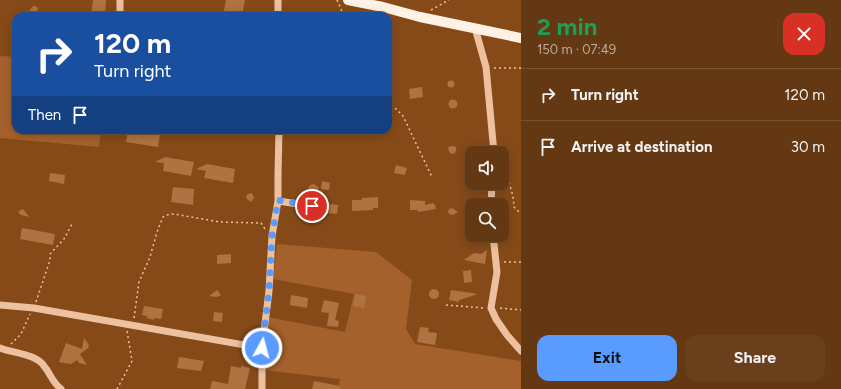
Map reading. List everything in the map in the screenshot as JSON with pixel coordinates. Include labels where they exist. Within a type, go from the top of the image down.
[{"type":"main road","points":[[348,0],[521,38]]},
{"type":"street","points":[[120,0],[120,12]]},
{"type":"street","points":[[278,0],[278,12]]},
{"type":"street","points":[[475,28],[486,68],[493,146]]},
{"type":"street","points":[[262,389],[262,348],[269,291],[272,236],[278,200],[279,134]]},
{"type":"street","points":[[278,200],[312,206]]},
{"type":"street","points":[[494,242],[496,272],[491,308],[507,336],[521,351]]},
{"type":"street","points":[[0,305],[34,308],[126,323],[133,326],[262,348]]},
{"type":"street","points":[[3,349],[33,357],[40,361],[45,366],[54,382],[61,389]]},
{"type":"path","points":[[337,0],[342,12]]},
{"type":"path","points":[[420,17],[449,0]]},
{"type":"path","points":[[486,68],[521,68]]},
{"type":"path","points":[[392,104],[403,116],[432,177]]},
{"type":"path","points":[[509,182],[514,207],[521,214]]},
{"type":"path","points":[[133,326],[138,282],[150,257],[163,217],[174,214],[220,222],[261,223],[272,236]]},
{"type":"path","points":[[3,349],[22,334],[34,308],[50,260],[50,254],[64,239],[73,222]]},
{"type":"path","points":[[496,272],[504,262],[521,262]]},
{"type":"path","points":[[446,305],[521,310]]},
{"type":"path","points":[[117,389],[132,360],[126,323]]},
{"type":"shaded area","points":[[0,56],[12,57],[12,134],[101,134],[99,147],[0,138]]},
{"type":"shaded area","points":[[277,244],[376,252],[412,280],[406,329],[415,344],[521,361],[521,389],[338,389],[340,379],[263,370],[267,317],[345,332],[354,294],[273,279]]},
{"type":"building","points":[[93,0],[106,0],[105,12],[91,12]]},
{"type":"building","points":[[226,0],[245,0],[243,12],[224,12]]},
{"type":"building","points":[[33,6],[38,8],[37,12],[29,11]]},
{"type":"building","points":[[451,80],[454,81],[454,87],[451,88],[448,87],[447,84],[448,81]]},
{"type":"building","points":[[422,87],[423,97],[410,99],[409,89]]},
{"type":"building","points":[[451,100],[455,100],[457,104],[455,108],[451,108],[449,106],[449,102]]},
{"type":"building","points":[[127,134],[160,134],[158,147],[126,142]]},
{"type":"building","points":[[448,147],[456,147],[456,150],[455,153],[452,154],[449,152]]},
{"type":"building","points":[[165,157],[194,162],[191,176],[163,171],[164,163],[155,162]]},
{"type":"building","points":[[207,164],[235,169],[233,183],[204,178],[206,171],[196,169]]},
{"type":"building","points":[[396,165],[407,168],[405,175],[394,173]]},
{"type":"building","points":[[50,173],[65,175],[64,184],[49,181]]},
{"type":"building","points":[[322,181],[330,183],[329,190],[321,189]]},
{"type":"building","points":[[314,184],[319,188],[316,193],[312,194],[309,192],[308,188],[310,185]]},
{"type":"building","points":[[173,187],[194,189],[193,205],[171,202]]},
{"type":"building","points":[[251,193],[254,198],[251,202],[246,196]]},
{"type":"building","points":[[378,197],[378,208],[373,208],[373,210],[352,211],[352,200]]},
{"type":"building","points":[[410,200],[425,201],[425,205],[433,203],[436,209],[418,212],[417,210],[410,210]]},
{"type":"building","points":[[320,203],[338,205],[337,214],[319,212]]},
{"type":"building","points":[[452,208],[458,212],[453,215],[449,214],[449,209]]},
{"type":"building","points":[[22,209],[29,217],[21,215],[18,212]]},
{"type":"building","points":[[22,228],[55,234],[53,245],[20,239]]},
{"type":"building","points":[[487,250],[485,264],[464,260],[474,253],[481,254]]},
{"type":"building","points":[[231,254],[231,263],[217,264],[217,255]]},
{"type":"building","points":[[471,270],[472,282],[464,283],[463,271]]},
{"type":"building","points":[[432,289],[436,289],[438,290],[438,298],[432,299],[429,296],[429,292]]},
{"type":"building","points":[[217,290],[221,295],[217,297],[209,296]]},
{"type":"building","points":[[451,290],[478,294],[459,300],[459,302],[449,300]]},
{"type":"building","points":[[355,294],[366,296],[364,308],[353,306]]},
{"type":"building","points":[[291,295],[308,298],[307,308],[290,305]]},
{"type":"building","points":[[324,300],[339,303],[335,320],[339,321],[338,327],[327,326],[329,313],[321,312]]},
{"type":"building","points":[[144,306],[163,309],[161,319],[154,318],[154,320],[142,315]]},
{"type":"building","points":[[214,312],[223,313],[222,322],[213,321]]},
{"type":"building","points":[[420,327],[429,328],[428,332],[437,333],[435,345],[417,342]]},
{"type":"building","points":[[84,338],[89,345],[88,348],[80,354],[87,365],[79,363],[77,360],[71,364],[59,362],[66,343],[82,349]]},
{"type":"building","points":[[179,357],[204,361],[201,371],[177,368]]},
{"type":"building","points":[[231,366],[250,368],[245,389],[210,389],[212,381],[228,384]]},
{"type":"building","points":[[314,381],[340,386],[340,389],[312,389]]},
{"type":"route","points":[[262,348],[269,291],[272,236],[278,200],[312,206]]}]
